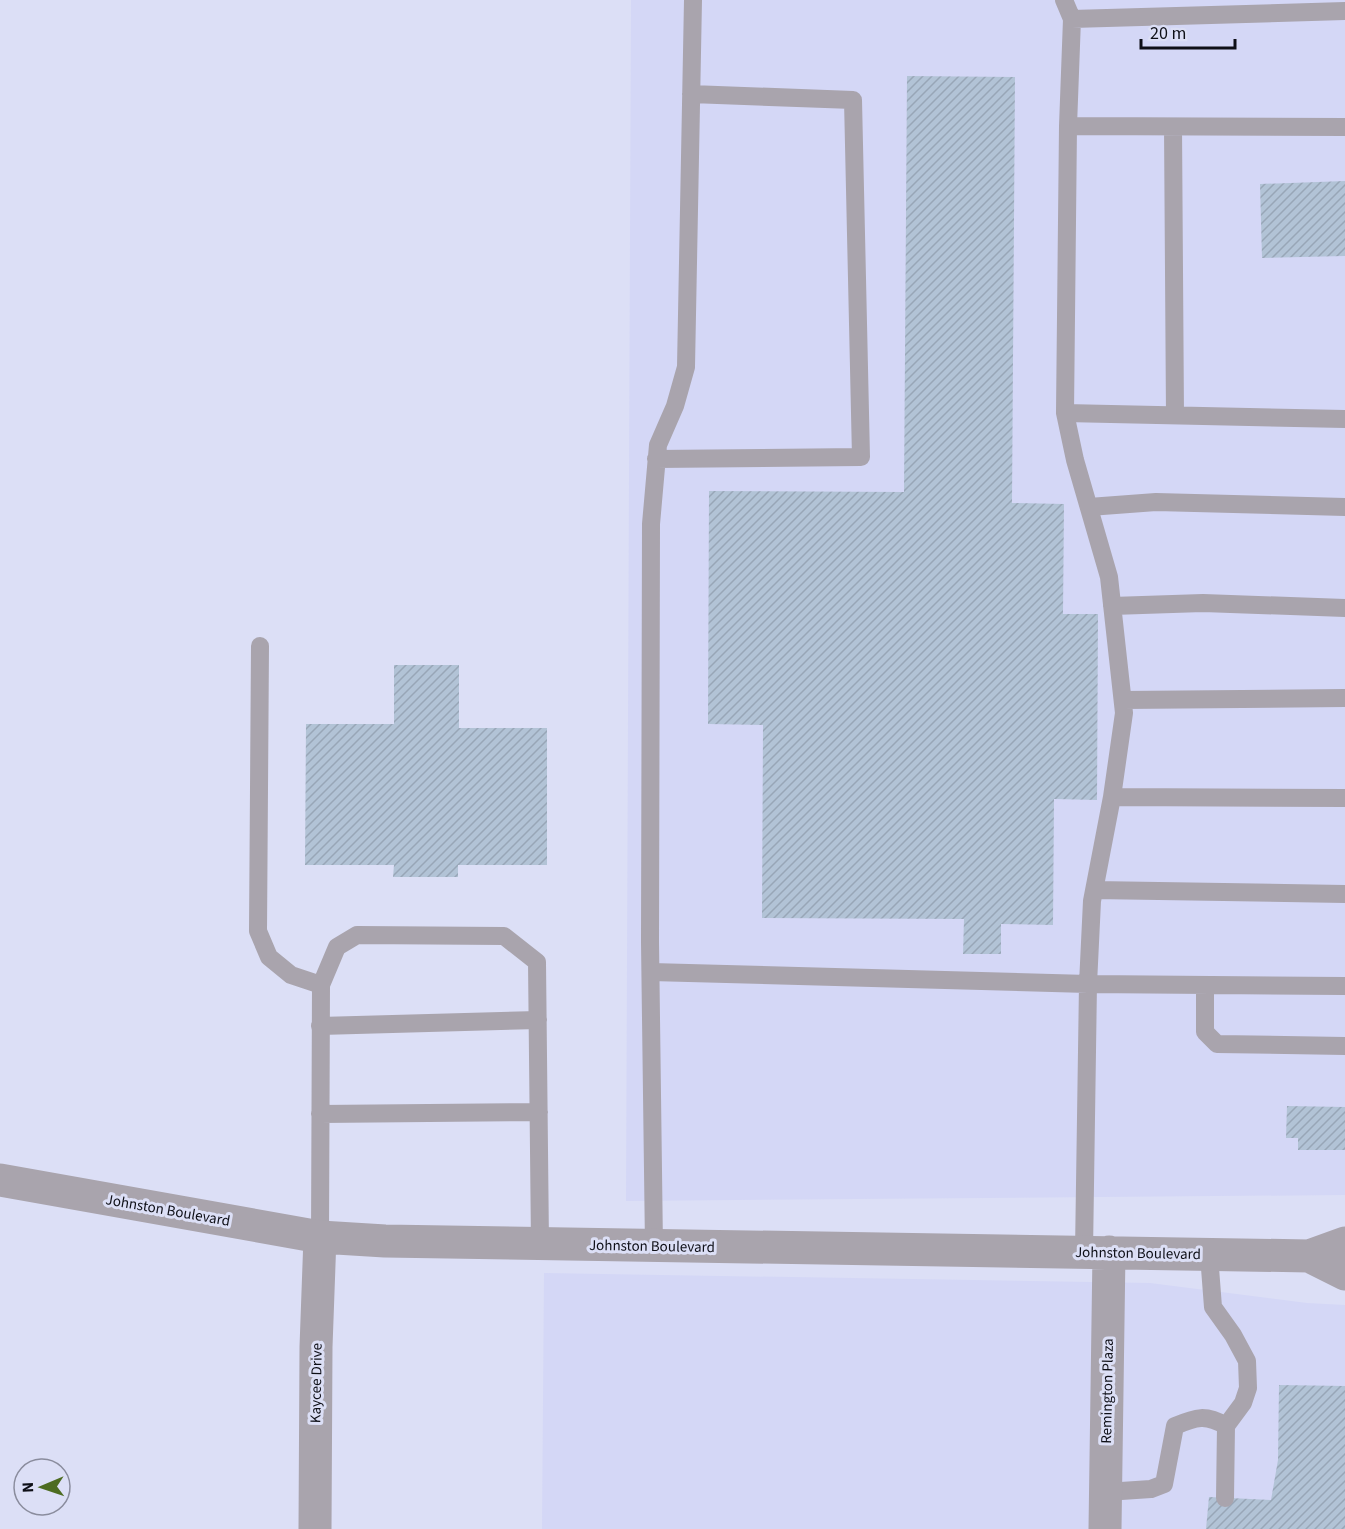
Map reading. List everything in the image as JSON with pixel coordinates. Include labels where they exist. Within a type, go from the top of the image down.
[{"type":"street","name":"Johnston Boulevard","points":[[0,1180],[320,1237],[385,1242],[1309,1257],[1345,1243]]},
{"type":"street","name":"Kaycee Drive","points":[[315,1529],[316,1347],[320,1237]]},
{"type":"street","name":"Remington Plaza","points":[[1097,1252],[1106,1492],[1105,1529]]},
{"type":"street","name":"Johnston Boulevard","points":[[1309,1257],[1345,1274]]},
{"type":"lane","points":[[654,1246],[651,972],[651,524],[658,445],[675,406],[686,367],[693,0]]},
{"type":"lane","points":[[1064,0],[1072,19],[1068,126],[1065,413],[1075,460],[1109,577],[1124,713],[1112,797],[1094,890],[1088,984],[1097,1252]]},
{"type":"lane","points":[[1072,19],[1345,11]]},
{"type":"lane","points":[[656,459],[861,457],[853,99],[691,94]]},
{"type":"lane","points":[[1068,126],[1345,127]]},
{"type":"lane","points":[[1173,127],[1175,415]]},
{"type":"lane","points":[[1065,413],[1345,419]]},
{"type":"lane","points":[[1089,507],[1156,502],[1345,507]]},
{"type":"lane","points":[[1112,606],[1203,603],[1345,608]]},
{"type":"lane","points":[[260,646],[258,931],[269,957],[291,975],[321,985]]},
{"type":"lane","points":[[1123,700],[1345,698]]},
{"type":"lane","points":[[1112,797],[1345,798]]},
{"type":"lane","points":[[1094,890],[1345,894]]},
{"type":"lane","points":[[320,1237],[321,985],[337,947],[357,935],[504,936],[537,962],[540,1244]]},
{"type":"lane","points":[[651,972],[1088,984],[1345,986]]},
{"type":"lane","points":[[1205,985],[1205,1032],[1217,1044],[1345,1046]]},
{"type":"lane","points":[[320,1026],[538,1020]]},
{"type":"lane","points":[[320,1114],[539,1112]]},
{"type":"lane","points":[[1209,1255],[1213,1307],[1233,1335],[1247,1361],[1248,1389],[1243,1403],[1226,1426],[1225,1498]]},
{"type":"lane","points":[[1106,1492],[1151,1489],[1164,1484],[1175,1426],[1191,1419],[1211,1417],[1226,1426]]},
{"type":"shaded area","points":[[631,0],[1345,0],[1345,1195],[626,1201]]},
{"type":"shaded area","points":[[544,1273],[1150,1283],[1307,1303],[1345,1305],[1345,1529],[542,1529]]},
{"type":"building","points":[[907,76],[1015,77],[1012,503],[1064,504],[1063,614],[1098,614],[1097,800],[1054,799],[1053,925],[1001,924],[1001,954],[963,954],[964,919],[762,918],[763,725],[708,724],[709,491],[904,492]]},
{"type":"building","points":[[1345,181],[1345,256],[1262,258],[1260,184]]},
{"type":"building","points":[[394,665],[459,665],[459,728],[547,728],[547,865],[458,865],[458,877],[393,877],[394,865],[305,865],[306,724],[394,724]]},
{"type":"building","points":[[1287,1106],[1345,1107],[1345,1150],[1298,1150],[1298,1138],[1286,1138]]},
{"type":"building","points":[[1279,1385],[1345,1386],[1345,1529],[1206,1529],[1209,1497],[1271,1500],[1278,1460]]}]
